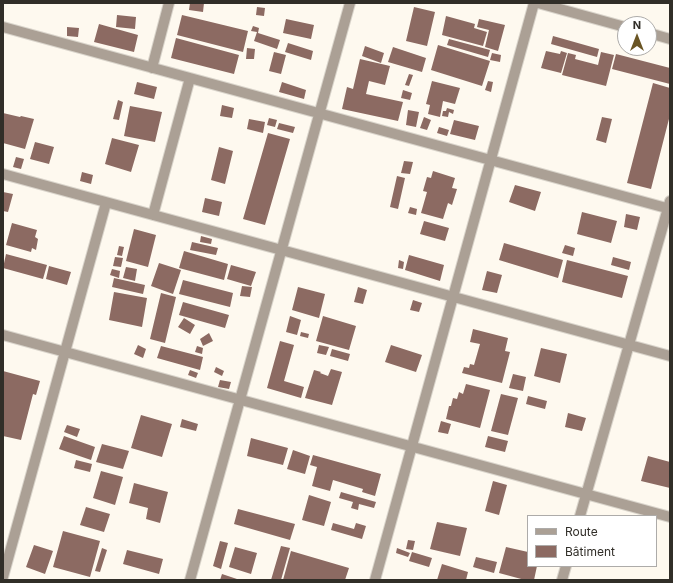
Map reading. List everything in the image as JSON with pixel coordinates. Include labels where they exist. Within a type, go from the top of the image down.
[{"type":"street","points":[[152,68],[169,3]]},
{"type":"street","points":[[190,580],[350,3]]},
{"type":"street","points":[[375,580],[534,3]]},
{"type":"street","points":[[538,3],[617,25]]},
{"type":"street","points":[[3,27],[491,160],[669,206],[580,515]]},
{"type":"street","points":[[657,35],[670,39]]},
{"type":"street","points":[[153,215],[190,78]]},
{"type":"street","points":[[3,174],[670,356]]},
{"type":"street","points":[[3,577],[106,203]]},
{"type":"street","points":[[3,335],[670,517]]},
{"type":"street","points":[[562,580],[566,567]]},
{"type":"building","points":[[190,3],[204,3],[203,12],[189,10]]},
{"type":"building","points":[[257,7],[265,8],[264,16],[256,15]]},
{"type":"building","points":[[414,7],[435,12],[427,46],[406,41]]},
{"type":"building","points":[[117,15],[136,17],[135,29],[116,27]]},
{"type":"building","points":[[182,15],[248,31],[243,52],[177,35]]},
{"type":"building","points":[[446,16],[475,24],[474,28],[487,32],[483,46],[442,35]]},
{"type":"building","points":[[286,19],[314,25],[311,39],[283,33]]},
{"type":"building","points":[[479,19],[505,25],[498,51],[485,47],[489,30],[477,27]]},
{"type":"building","points":[[99,24],[138,35],[134,52],[94,42]]},
{"type":"building","points":[[253,26],[259,28],[258,33],[280,40],[277,49],[254,41],[257,32],[251,31]]},
{"type":"building","points":[[67,27],[79,28],[78,37],[67,36]]},
{"type":"building","points":[[553,36],[599,49],[597,57],[551,44]]},
{"type":"building","points":[[176,38],[239,55],[234,74],[171,58]]},
{"type":"building","points":[[449,39],[490,50],[488,57],[447,45]]},
{"type":"building","points":[[288,43],[313,51],[311,60],[285,52]]},
{"type":"building","points":[[438,45],[490,61],[482,86],[431,70]]},
{"type":"building","points":[[365,46],[384,53],[381,63],[362,56]]},
{"type":"building","points":[[393,47],[426,58],[422,72],[388,62]]},
{"type":"building","points":[[247,48],[255,49],[254,59],[246,59]]},
{"type":"building","points":[[546,51],[560,54],[561,51],[567,53],[561,73],[541,68]]},
{"type":"building","points":[[274,52],[286,55],[281,74],[269,71]]},
{"type":"building","points":[[601,52],[614,55],[606,86],[562,75],[568,53],[576,55],[575,59],[598,65]]},
{"type":"building","points":[[492,53],[501,55],[500,62],[490,60]]},
{"type":"building","points":[[616,54],[617,56],[624,56],[670,68],[670,84],[612,69]]},
{"type":"building","points":[[360,59],[390,66],[385,85],[369,81],[366,94],[403,102],[398,121],[342,109],[347,87],[353,89]]},
{"type":"building","points":[[409,74],[413,75],[409,86],[405,85]]},
{"type":"building","points":[[432,81],[460,88],[455,104],[443,101],[440,117],[428,114],[430,105],[426,104]]},
{"type":"building","points":[[488,81],[493,82],[491,92],[485,90]]},
{"type":"building","points":[[137,82],[157,87],[154,99],[134,94]]},
{"type":"building","points":[[282,82],[306,90],[304,99],[279,92]]},
{"type":"building","points":[[653,83],[670,88],[670,115],[651,189],[627,183]]},
{"type":"building","points":[[403,90],[412,93],[410,100],[401,98]]},
{"type":"building","points":[[118,100],[123,102],[119,120],[113,119]]},
{"type":"building","points":[[222,105],[234,108],[232,118],[220,116]]},
{"type":"building","points":[[130,106],[162,112],[155,142],[124,136]]},
{"type":"building","points":[[447,108],[454,110],[453,114],[449,112],[448,117],[442,116],[443,111],[446,111]]},
{"type":"building","points":[[408,110],[419,112],[416,127],[406,125]]},
{"type":"building","points":[[3,113],[34,119],[25,149],[3,143]]},
{"type":"building","points":[[424,117],[431,120],[427,130],[420,128]]},
{"type":"building","points":[[602,117],[612,119],[606,143],[596,140]]},
{"type":"building","points":[[269,118],[277,120],[275,127],[267,125]]},
{"type":"building","points":[[249,119],[265,122],[263,133],[247,129]]},
{"type":"building","points":[[454,120],[479,126],[475,140],[450,134]]},
{"type":"building","points":[[279,123],[295,127],[293,133],[277,129]]},
{"type":"building","points":[[439,127],[449,130],[447,136],[437,133]]},
{"type":"building","points":[[268,133],[290,139],[265,225],[243,219]]},
{"type":"building","points":[[112,138],[139,145],[131,172],[105,164]]},
{"type":"building","points":[[35,142],[54,147],[49,164],[30,159]]},
{"type":"building","points":[[219,147],[233,151],[225,184],[211,180]]},
{"type":"building","points":[[16,157],[24,159],[21,169],[13,167]]},
{"type":"building","points":[[404,161],[413,162],[410,174],[401,173]]},
{"type":"building","points":[[433,171],[455,178],[452,188],[457,189],[452,205],[448,203],[443,219],[421,213],[427,192],[423,191],[427,177],[431,178]]},
{"type":"building","points":[[82,172],[93,175],[91,184],[80,181]]},
{"type":"building","points":[[397,176],[405,178],[398,209],[390,207]]},
{"type":"building","points":[[515,185],[541,192],[535,211],[509,202]]},
{"type":"building","points":[[3,192],[13,194],[8,212],[3,211]]},
{"type":"building","points":[[205,198],[222,202],[219,216],[202,212]]},
{"type":"building","points":[[410,207],[417,209],[416,215],[408,213]]},
{"type":"building","points":[[582,212],[617,221],[611,243],[577,234]]},
{"type":"building","points":[[626,214],[640,217],[637,230],[624,227]]},
{"type":"building","points":[[424,221],[449,228],[445,241],[420,234]]},
{"type":"building","points":[[12,223],[37,230],[35,237],[38,239],[36,250],[32,248],[31,252],[6,245]]},
{"type":"building","points":[[134,229],[156,235],[148,267],[126,261]]},
{"type":"building","points":[[201,236],[212,239],[211,244],[200,242]]},
{"type":"building","points":[[192,242],[218,248],[216,255],[190,250]]},
{"type":"building","points":[[504,243],[563,260],[558,278],[499,260]]},
{"type":"building","points":[[565,245],[575,248],[573,256],[562,253]]},
{"type":"building","points":[[119,246],[124,247],[122,256],[117,255]]},
{"type":"building","points":[[184,251],[228,264],[224,280],[179,268]]},
{"type":"building","points":[[6,254],[47,265],[43,279],[3,268]]},
{"type":"building","points":[[409,255],[444,265],[440,281],[405,270]]},
{"type":"building","points":[[115,257],[123,258],[121,267],[113,266]]},
{"type":"building","points":[[613,257],[631,262],[629,270],[611,265]]},
{"type":"building","points":[[399,260],[404,262],[403,269],[398,268]]},
{"type":"building","points":[[567,260],[628,276],[622,298],[562,282]]},
{"type":"building","points":[[159,263],[181,270],[173,294],[151,286]]},
{"type":"building","points":[[231,265],[256,272],[251,286],[227,279]]},
{"type":"building","points":[[49,266],[71,272],[67,285],[46,279]]},
{"type":"building","points":[[126,267],[137,269],[135,281],[123,278]]},
{"type":"building","points":[[112,269],[120,271],[119,278],[110,275]]},
{"type":"building","points":[[487,271],[502,275],[497,293],[482,290]]},
{"type":"building","points":[[114,278],[145,285],[143,294],[112,287]]},
{"type":"building","points":[[183,280],[233,293],[230,307],[179,294]]},
{"type":"building","points":[[242,286],[252,287],[250,297],[240,296]]},
{"type":"building","points":[[298,287],[325,294],[319,318],[292,310]]},
{"type":"building","points":[[358,287],[367,290],[363,304],[354,302]]},
{"type":"building","points":[[114,292],[147,298],[142,327],[109,320]]},
{"type":"building","points":[[161,293],[176,297],[165,343],[150,339]]},
{"type":"building","points":[[413,300],[422,303],[419,312],[410,310]]},
{"type":"building","points":[[183,302],[229,315],[225,328],[179,315]]},
{"type":"building","points":[[290,316],[301,320],[297,335],[286,332]]},
{"type":"building","points":[[323,316],[356,326],[349,350],[316,341]]},
{"type":"building","points":[[184,318],[195,325],[190,334],[178,327]]},
{"type":"building","points":[[473,329],[508,338],[505,351],[510,352],[502,383],[462,373],[464,367],[469,368],[470,364],[474,365],[480,344],[470,342]]},
{"type":"building","points":[[301,332],[309,334],[308,338],[300,336]]},
{"type":"building","points":[[209,333],[213,341],[203,346],[200,339]]},
{"type":"building","points":[[280,341],[294,345],[284,381],[304,387],[301,398],[267,388]]},
{"type":"building","points":[[138,345],[146,349],[143,358],[134,354]]},
{"type":"building","points":[[319,345],[329,347],[326,355],[317,353]]},
{"type":"building","points":[[391,345],[422,355],[416,372],[385,362]]},
{"type":"building","points":[[161,346],[203,357],[200,370],[157,358]]},
{"type":"building","points":[[197,346],[203,348],[202,354],[195,352]]},
{"type":"building","points":[[541,348],[567,354],[560,383],[534,376]]},
{"type":"building","points":[[332,349],[350,354],[348,361],[330,356]]},
{"type":"building","points":[[216,367],[224,371],[222,376],[214,372]]},
{"type":"building","points":[[331,369],[342,372],[332,405],[305,398],[314,370],[328,376]]},
{"type":"building","points":[[190,370],[198,373],[196,378],[188,375]]},
{"type":"building","points":[[3,371],[40,381],[36,395],[33,394],[21,440],[3,436]]},
{"type":"building","points":[[513,374],[526,377],[523,391],[509,388]]},
{"type":"building","points":[[220,380],[231,382],[229,389],[218,387]]},
{"type":"building","points":[[466,384],[490,390],[480,428],[446,419],[449,406],[451,406],[453,398],[457,399],[459,392],[463,394]]},
{"type":"building","points":[[501,394],[518,398],[508,435],[491,431]]},
{"type":"building","points":[[528,396],[547,401],[545,409],[526,404]]},
{"type":"building","points":[[568,413],[586,418],[582,431],[565,427]]},
{"type":"building","points":[[141,415],[172,424],[162,457],[131,448]]},
{"type":"building","points":[[182,419],[198,424],[196,431],[180,427]]},
{"type":"building","points":[[441,421],[451,424],[448,434],[438,432]]},
{"type":"building","points":[[67,425],[80,429],[77,437],[64,432]]},
{"type":"building","points":[[64,436],[95,447],[91,460],[59,449]]},
{"type":"building","points":[[488,436],[508,441],[505,452],[485,447]]},
{"type":"building","points":[[251,438],[288,448],[283,465],[247,456]]},
{"type":"building","points":[[102,444],[129,451],[123,469],[96,462]]},
{"type":"building","points":[[293,450],[310,456],[305,474],[287,469]]},
{"type":"building","points":[[313,455],[381,474],[375,496],[362,492],[363,489],[333,480],[330,491],[312,486],[317,467],[310,465]]},
{"type":"building","points":[[648,456],[670,462],[670,488],[641,481]]},
{"type":"building","points":[[76,460],[92,464],[90,472],[74,468]]},
{"type":"building","points":[[101,471],[123,477],[115,505],[93,498]]},
{"type":"building","points":[[493,481],[507,485],[499,515],[485,511]]},
{"type":"building","points":[[134,483],[168,492],[160,523],[146,519],[148,508],[129,503]]},
{"type":"building","points":[[341,492],[376,502],[374,508],[359,504],[358,510],[351,508],[353,502],[339,498]]},
{"type":"building","points":[[309,495],[331,502],[324,526],[302,520]]},
{"type":"building","points":[[86,507],[110,514],[104,532],[80,525]]},
{"type":"building","points":[[238,509],[295,524],[290,540],[234,524]]},
{"type":"building","points":[[437,522],[467,528],[460,556],[430,549]]},
{"type":"building","points":[[333,523],[354,529],[356,523],[366,526],[362,539],[331,530]]},
{"type":"building","points":[[63,531],[100,541],[90,577],[53,567]]},
{"type":"building","points":[[408,540],[415,541],[413,550],[406,549]]},
{"type":"building","points":[[220,541],[228,543],[221,569],[213,566]]},
{"type":"building","points":[[34,545],[53,551],[45,574],[26,567]]},
{"type":"building","points":[[281,546],[290,548],[281,580],[271,580]]},
{"type":"building","points":[[235,547],[257,553],[251,574],[229,567]]},
{"type":"building","points":[[506,547],[527,552],[527,567],[537,567],[534,580],[525,580],[499,573]]},
{"type":"building","points":[[102,548],[107,550],[100,572],[95,571]]},
{"type":"building","points":[[397,548],[410,553],[408,557],[396,553]]},
{"type":"building","points":[[127,550],[163,559],[159,574],[123,564]]},
{"type":"building","points":[[291,551],[349,568],[345,580],[283,580]]},
{"type":"building","points":[[412,552],[432,558],[429,567],[409,561]]},
{"type":"building","points":[[476,557],[497,562],[494,573],[473,567]]},
{"type":"building","points":[[442,564],[468,572],[466,580],[437,580]]},
{"type":"building","points":[[222,574],[240,580],[220,580]]}]
